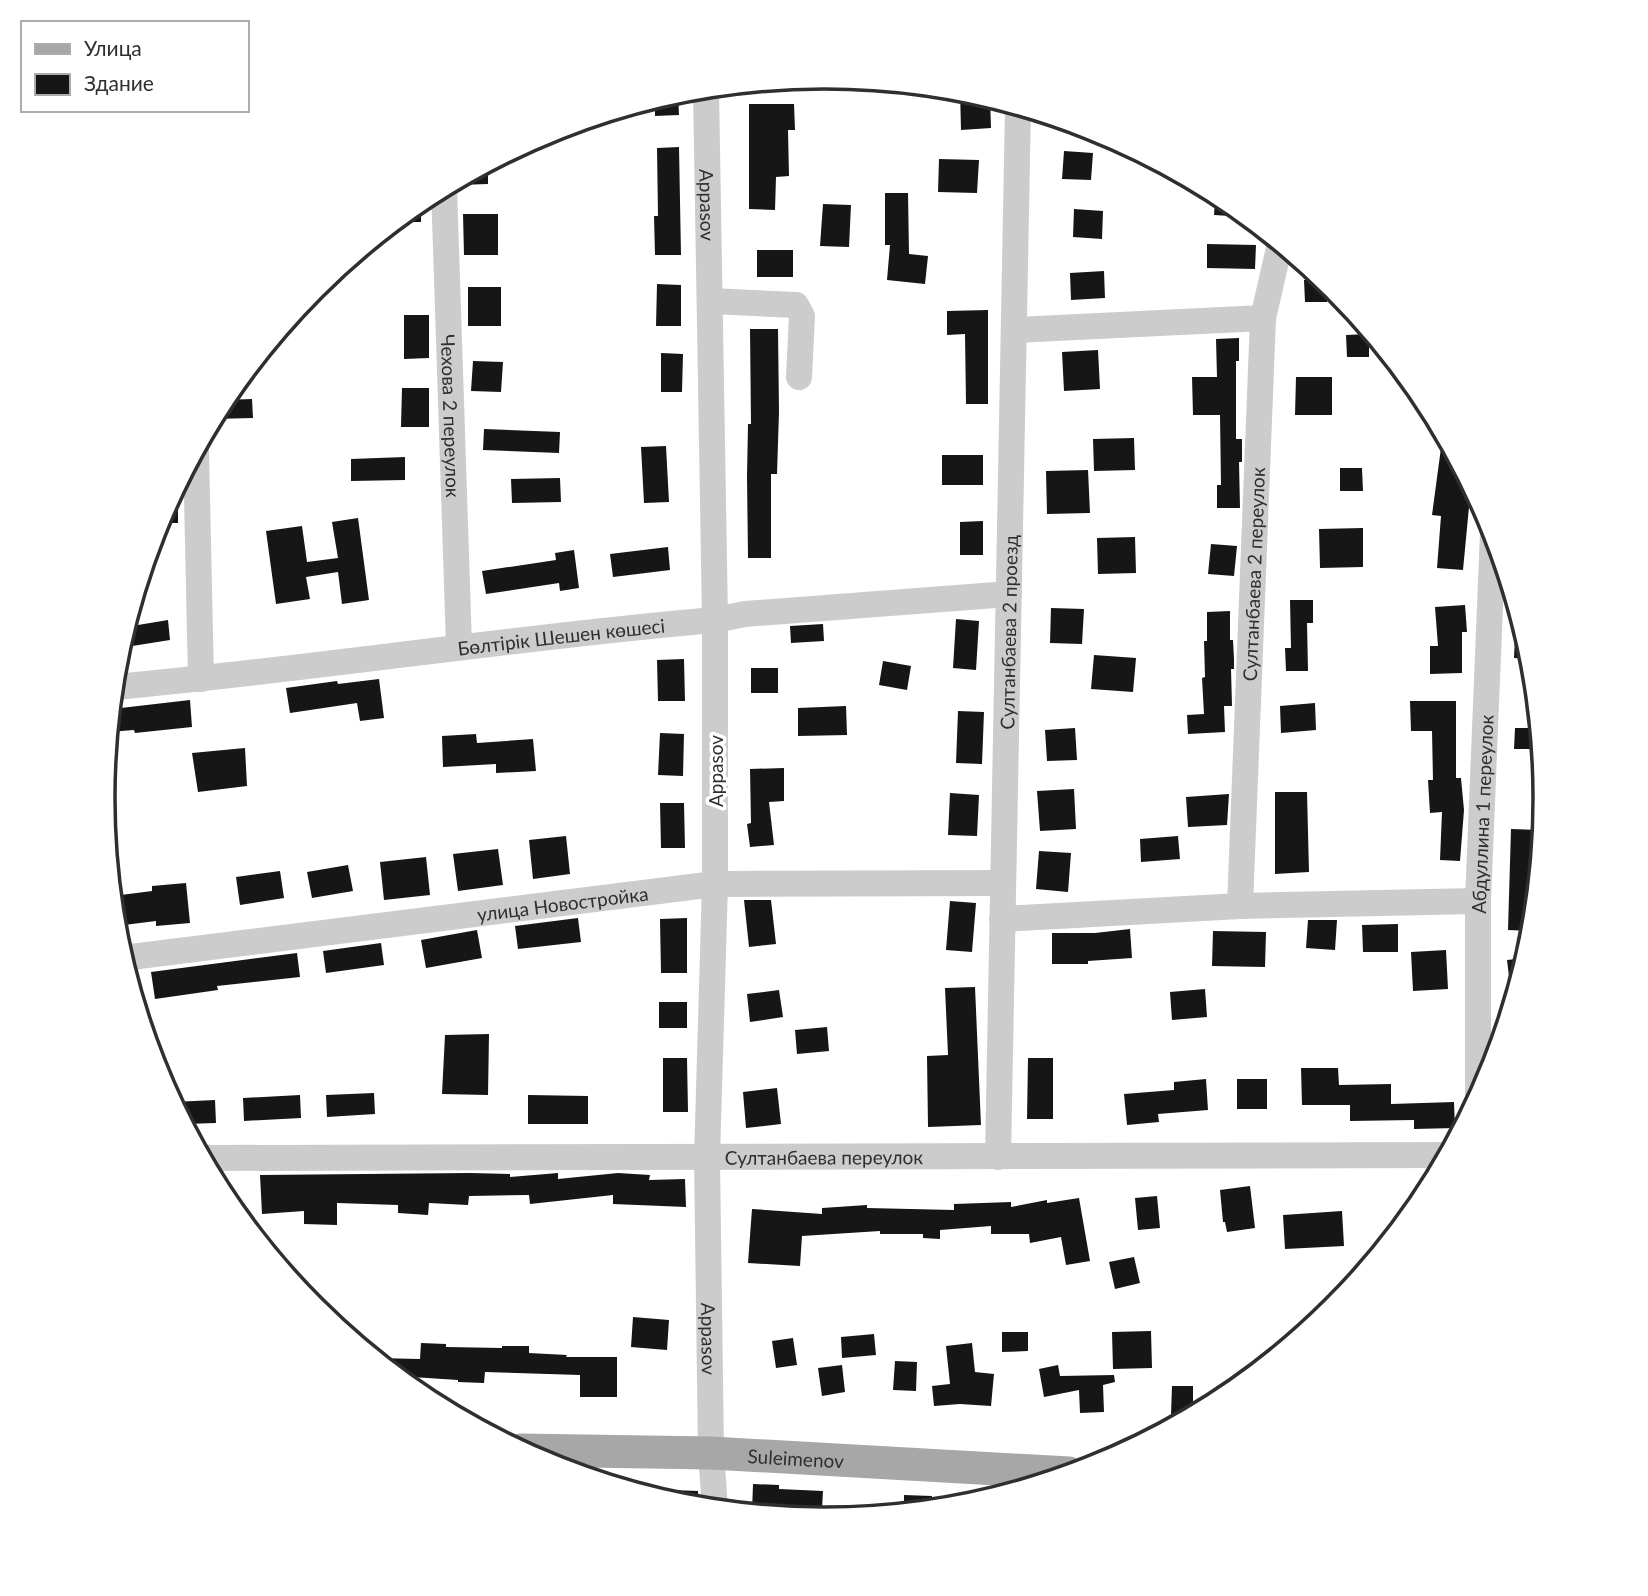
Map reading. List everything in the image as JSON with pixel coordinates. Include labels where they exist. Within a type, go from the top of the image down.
[{"type":"main road","name":"Suleimenov","points":[[547,1450],[711,1453],[1041,1472]]},
{"type":"street","name":"Appasov","points":[[706,99],[715,620],[715,884],[707,1158],[711,1453],[714,1498]]},
{"type":"street","name":"Султанбаева 2 проезд","points":[[998,1157],[1018,116]]},
{"type":"street","name":"Чехова 2 переулок","points":[[444,200],[459,646]]},
{"type":"street","name":"Султанбаева 2 переулок","points":[[1240,905],[1263,318],[1278,254]]},
{"type":"street","points":[[710,301],[796,305],[802,316],[799,377]]},
{"type":"street","points":[[1014,330],[1263,318]]},
{"type":"street","points":[[196,469],[201,679]]},
{"type":"street","name":"Абдуллина 1 переулок","points":[[1478,1071],[1478,901],[1492,561]]},
{"type":"street","name":"Бөлтірік Шешен көшесі","points":[[124,686],[201,679],[459,646],[715,620],[745,614],[1009,594]]},
{"type":"street","name":"улица Новостройка","points":[[134,957],[715,884],[1003,883]]},
{"type":"street","points":[[1002,919],[1240,905],[1478,901]]},
{"type":"street","name":"Султанбаева переулок","points":[[214,1158],[1436,1155]]},
{"type":"building","points":[[960,103],[990,109],[991,128],[961,130]]},
{"type":"building","points":[[749,104],[794,104],[795,130],[788,130],[789,176],[776,177],[775,210],[749,209]]},
{"type":"building","points":[[679,105],[679,115],[655,116],[655,110]]},
{"type":"building","points":[[679,147],[681,255],[655,255],[654,216],[658,216],[657,148]]},
{"type":"building","points":[[1064,151],[1093,153],[1091,180],[1062,179]]},
{"type":"building","points":[[939,159],[979,160],[977,193],[938,192]]},
{"type":"building","points":[[488,174],[488,184],[469,185]]},
{"type":"building","points":[[885,193],[908,193],[909,254],[928,256],[925,284],[887,280],[890,245],[885,245]]},
{"type":"building","points":[[823,204],[851,205],[849,247],[820,246]]},
{"type":"building","points":[[1215,207],[1227,216],[1214,215]]},
{"type":"building","points":[[1074,209],[1103,211],[1102,239],[1073,237]]},
{"type":"building","points":[[463,214],[498,214],[498,255],[464,255]]},
{"type":"building","points":[[1207,244],[1256,245],[1255,269],[1207,268]]},
{"type":"building","points":[[757,250],[793,250],[793,277],[757,277]]},
{"type":"building","points":[[1104,271],[1105,298],[1071,300],[1070,273]]},
{"type":"building","points":[[1304,280],[1325,297],[1327,302],[1305,302]]},
{"type":"building","points":[[657,284],[681,285],[681,326],[656,326]]},
{"type":"building","points":[[468,287],[501,287],[501,326],[468,326]]},
{"type":"building","points":[[988,310],[988,404],[966,404],[965,334],[947,335],[947,311]]},
{"type":"building","points":[[404,315],[429,315],[429,358],[404,359]]},
{"type":"building","points":[[750,329],[778,329],[779,412],[777,474],[771,474],[771,558],[748,558]]},
{"type":"building","points":[[1360,334],[1369,346],[1369,357],[1347,357],[1346,335]]},
{"type":"building","points":[[1239,338],[1239,361],[1236,361],[1236,439],[1242,439],[1242,462],[1239,462],[1240,508],[1217,508],[1217,485],[1221,485],[1220,415],[1193,415],[1192,377],[1217,377],[1216,339]]},
{"type":"building","points":[[1098,350],[1100,389],[1064,391],[1062,352]]},
{"type":"building","points":[[661,353],[683,354],[682,392],[661,392]]},
{"type":"building","points":[[473,361],[503,362],[501,392],[471,391]]},
{"type":"building","points":[[1296,377],[1332,377],[1332,415],[1295,415]]},
{"type":"building","points":[[402,388],[429,388],[429,427],[401,427]]},
{"type":"building","points":[[238,399],[252,399],[253,418],[226,419]]},
{"type":"building","points":[[484,429],[560,432],[559,453],[483,450]]},
{"type":"building","points":[[1134,438],[1135,470],[1094,471],[1093,439]]},
{"type":"building","points":[[666,446],[669,502],[644,503],[641,447]]},
{"type":"building","points":[[1441,449],[1469,505],[1463,570],[1437,568],[1441,516],[1432,515]]},
{"type":"building","points":[[942,455],[983,455],[983,485],[942,485]]},
{"type":"building","points":[[405,457],[405,480],[351,481],[351,459]]},
{"type":"building","points":[[1340,468],[1362,468],[1363,491],[1340,491]]},
{"type":"building","points":[[1088,470],[1090,513],[1047,514],[1046,471]]},
{"type":"building","points":[[560,478],[561,502],[512,503],[511,479]]},
{"type":"building","points":[[178,507],[178,523],[171,523]]},
{"type":"building","points":[[358,518],[369,600],[342,604],[338,572],[306,577],[310,599],[276,604],[266,531],[302,526],[307,562],[338,558],[332,522]]},
{"type":"building","points":[[983,521],[983,555],[960,555],[960,522]]},
{"type":"building","points":[[1363,528],[1363,567],[1320,568],[1319,529]]},
{"type":"building","points":[[1135,537],[1136,573],[1098,574],[1097,538]]},
{"type":"building","points":[[1211,544],[1237,546],[1234,576],[1208,574]]},
{"type":"building","points":[[668,547],[670,570],[613,577],[610,554]]},
{"type":"building","points":[[574,550],[579,588],[560,591],[559,583],[486,594],[482,571],[556,560],[555,553]]},
{"type":"building","points":[[1290,600],[1313,600],[1313,623],[1307,623],[1308,671],[1286,671],[1285,648],[1291,648]]},
{"type":"building","points":[[1465,605],[1467,632],[1462,632],[1462,673],[1430,674],[1430,646],[1438,646],[1435,607]]},
{"type":"building","points":[[1051,608],[1084,609],[1082,644],[1050,643]]},
{"type":"building","points":[[1230,611],[1234,669],[1231,669],[1232,706],[1224,706],[1225,732],[1188,734],[1187,715],[1204,714],[1202,678],[1205,677],[1204,641],[1207,641],[1207,612]]},
{"type":"building","points":[[956,619],[979,621],[976,670],[953,668]]},
{"type":"building","points":[[168,620],[170,640],[132,646],[137,625]]},
{"type":"building","points":[[823,624],[824,641],[791,643],[790,626]]},
{"type":"building","points":[[1515,641],[1519,658],[1514,658]]},
{"type":"building","points":[[1094,655],[1136,658],[1133,692],[1091,689]]},
{"type":"building","points":[[684,659],[685,701],[658,701],[657,660]]},
{"type":"building","points":[[883,661],[911,666],[907,690],[879,685]]},
{"type":"building","points":[[751,668],[778,668],[778,693],[751,693]]},
{"type":"building","points":[[379,679],[384,718],[360,721],[357,703],[290,713],[286,688]]},
{"type":"building","points":[[190,700],[192,727],[135,733],[134,730],[119,731],[121,708]]},
{"type":"building","points":[[1410,701],[1456,701],[1456,778],[1461,778],[1464,810],[1460,861],[1440,860],[1442,812],[1430,813],[1428,780],[1433,780],[1432,731],[1411,731]]},
{"type":"building","points":[[1315,703],[1316,730],[1281,733],[1280,706]]},
{"type":"building","points":[[846,706],[847,735],[798,736],[798,708]]},
{"type":"building","points":[[958,711],[984,712],[982,764],[956,763]]},
{"type":"building","points":[[1075,728],[1077,760],[1047,761],[1045,730]]},
{"type":"building","points":[[1515,728],[1529,728],[1531,749],[1514,749]]},
{"type":"building","points":[[660,733],[684,734],[683,776],[658,775]]},
{"type":"building","points":[[476,734],[477,743],[533,739],[536,771],[496,773],[496,764],[443,767],[442,736]]},
{"type":"building","points":[[245,748],[247,786],[198,792],[192,753]]},
{"type":"building","points":[[784,768],[784,801],[769,802],[774,845],[750,847],[747,824],[751,823],[750,769]]},
{"type":"building","points":[[1074,789],[1076,829],[1040,831],[1037,791]]},
{"type":"building","points":[[1275,792],[1307,792],[1309,872],[1275,874]]},
{"type":"building","points":[[950,793],[979,795],[977,836],[948,835]]},
{"type":"building","points":[[1229,794],[1227,825],[1188,827],[1186,797]]},
{"type":"building","points":[[660,803],[684,803],[685,848],[661,848]]},
{"type":"building","points":[[1511,829],[1532,830],[1527,891],[1520,930],[1508,930]]},
{"type":"building","points":[[566,836],[570,874],[533,879],[529,840]]},
{"type":"building","points":[[1178,836],[1180,859],[1141,862],[1140,839]]},
{"type":"building","points":[[498,849],[503,885],[458,891],[453,854]]},
{"type":"building","points":[[1039,851],[1071,853],[1068,892],[1036,889]]},
{"type":"building","points":[[426,857],[430,895],[384,900],[380,862]]},
{"type":"building","points":[[348,865],[353,891],[312,898],[307,872]]},
{"type":"building","points":[[280,871],[284,898],[240,905],[236,877]]},
{"type":"building","points":[[186,883],[190,923],[156,926],[156,921],[127,925],[122,895],[152,891],[152,886]]},
{"type":"building","points":[[744,900],[771,900],[776,944],[749,947]]},
{"type":"building","points":[[950,901],[976,903],[972,952],[946,950]]},
{"type":"building","points":[[578,918],[581,942],[518,949],[515,926]]},
{"type":"building","points":[[687,918],[687,973],[661,973],[660,919]]},
{"type":"building","points":[[1308,920],[1337,920],[1335,950],[1306,948]]},
{"type":"building","points":[[1398,924],[1398,952],[1363,952],[1362,925]]},
{"type":"building","points":[[1130,929],[1132,958],[1088,961],[1088,964],[1052,964],[1052,933],[1095,933]]},
{"type":"building","points":[[477,930],[482,958],[426,968],[421,940]]},
{"type":"building","points":[[1213,931],[1266,932],[1265,967],[1212,966]]},
{"type":"building","points":[[381,943],[384,965],[326,973],[323,951]]},
{"type":"building","points":[[1446,950],[1448,989],[1413,991],[1411,952]]},
{"type":"building","points":[[297,953],[300,977],[217,986],[218,990],[155,999],[151,972]]},
{"type":"building","points":[[1514,959],[1509,979],[1507,960]]},
{"type":"building","points":[[975,987],[981,1125],[928,1127],[927,1056],[948,1055],[945,988]]},
{"type":"building","points":[[1205,989],[1207,1017],[1172,1020],[1170,992]]},
{"type":"building","points":[[779,990],[783,1017],[750,1022],[747,994]]},
{"type":"building","points":[[659,1002],[687,1002],[687,1028],[659,1028]]},
{"type":"building","points":[[827,1027],[829,1051],[797,1054],[795,1030]]},
{"type":"building","points":[[489,1034],[488,1095],[442,1094],[445,1035]]},
{"type":"building","points":[[663,1058],[687,1058],[688,1112],[663,1112]]},
{"type":"building","points":[[1028,1058],[1053,1058],[1053,1119],[1027,1119]]},
{"type":"building","points":[[1301,1068],[1338,1068],[1339,1085],[1391,1084],[1391,1104],[1454,1102],[1455,1121],[1451,1128],[1414,1129],[1414,1120],[1350,1121],[1350,1105],[1302,1105]]},
{"type":"building","points":[[1206,1079],[1208,1110],[1158,1114],[1159,1122],[1127,1125],[1124,1094],[1174,1090],[1174,1082]]},
{"type":"building","points":[[1237,1079],[1267,1079],[1267,1109],[1237,1109]]},
{"type":"building","points":[[777,1088],[781,1124],[746,1128],[743,1092]]},
{"type":"building","points":[[374,1093],[375,1114],[327,1117],[326,1095]]},
{"type":"building","points":[[300,1095],[301,1118],[244,1121],[243,1098]]},
{"type":"building","points":[[528,1095],[588,1096],[588,1124],[528,1124]]},
{"type":"building","points":[[215,1100],[216,1123],[195,1124],[184,1101]]},
{"type":"building","points":[[558,1173],[558,1179],[618,1173],[650,1175],[649,1180],[685,1179],[686,1207],[613,1204],[613,1195],[530,1204],[529,1195],[469,1196],[468,1205],[429,1203],[428,1215],[398,1213],[398,1205],[337,1203],[337,1225],[304,1224],[304,1211],[262,1214],[260,1175],[510,1174],[510,1177]]},
{"type":"building","points":[[1250,1186],[1255,1228],[1227,1232],[1223,1222],[1220,1190]]},
{"type":"building","points":[[1157,1196],[1160,1228],[1138,1230],[1135,1198]]},
{"type":"building","points":[[1079,1198],[1090,1261],[1066,1265],[1061,1237],[1030,1243],[1029,1234],[991,1234],[991,1226],[940,1230],[940,1239],[923,1238],[923,1234],[880,1234],[880,1231],[802,1236],[800,1266],[748,1263],[752,1209],[822,1214],[822,1208],[867,1205],[867,1208],[954,1210],[954,1204],[1011,1202],[1011,1207],[1047,1200],[1047,1203]]},
{"type":"building","points":[[1342,1211],[1344,1246],[1285,1249],[1283,1215]]},
{"type":"building","points":[[1134,1257],[1140,1283],[1115,1289],[1109,1262]]},
{"type":"building","points":[[633,1317],[669,1320],[667,1350],[631,1347]]},
{"type":"building","points":[[1151,1331],[1152,1368],[1113,1369],[1112,1332]]},
{"type":"building","points":[[1002,1332],[1028,1332],[1028,1351],[1002,1352]]},
{"type":"building","points":[[874,1334],[876,1355],[842,1358],[841,1337]]},
{"type":"building","points":[[793,1338],[797,1365],[776,1368],[772,1341]]},
{"type":"building","points":[[421,1343],[446,1344],[446,1347],[529,1346],[529,1353],[567,1355],[566,1357],[617,1357],[617,1397],[580,1397],[580,1375],[485,1372],[484,1383],[458,1382],[417,1377],[391,1358],[420,1359]]},
{"type":"building","points":[[972,1343],[975,1372],[994,1374],[991,1406],[934,1406],[932,1386],[950,1384],[946,1346]]},
{"type":"building","points":[[895,1361],[917,1362],[916,1391],[893,1390]]},
{"type":"building","points":[[842,1365],[845,1392],[822,1396],[818,1368]]},
{"type":"building","points":[[1058,1365],[1060,1376],[1114,1375],[1115,1382],[1103,1385],[1104,1412],[1080,1413],[1079,1390],[1044,1397],[1039,1369]]},
{"type":"building","points":[[1172,1386],[1193,1386],[1193,1403],[1171,1415]]},
{"type":"building","points":[[753,1484],[779,1485],[779,1489],[823,1491],[822,1507],[752,1503]]},
{"type":"building","points":[[673,1490],[698,1491],[698,1495]]},
{"type":"building","points":[[904,1495],[932,1496],[932,1498],[904,1502]]}]
